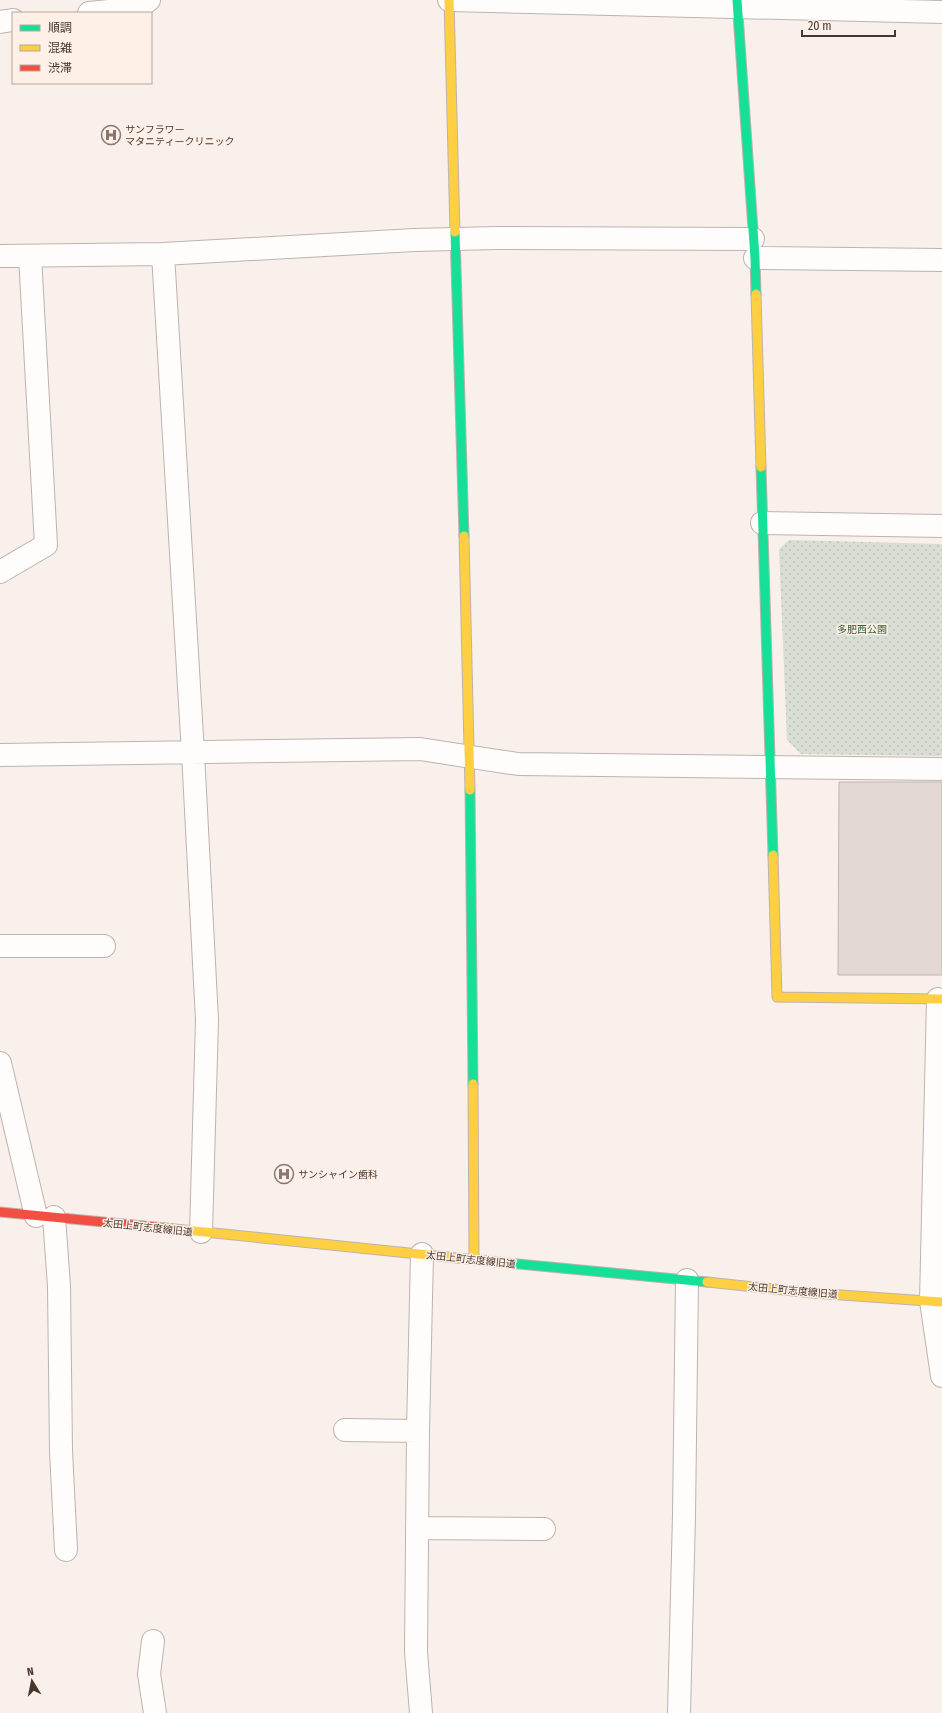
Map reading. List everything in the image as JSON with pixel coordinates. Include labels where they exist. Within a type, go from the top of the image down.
[{"type":"street","points":[[99,12],[139,8],[149,0]]},
{"type":"street","points":[[474,1259],[470,756],[449,0],[737,4],[942,12]]},
{"type":"street","points":[[737,4],[754,248],[776,997],[940,999],[936,1302],[942,1376]]},
{"type":"street","points":[[0,22],[12,20]]},
{"type":"street","points":[[0,256],[163,254],[455,239],[754,248],[942,260]]},
{"type":"street","points":[[163,254],[208,1020],[201,1232]]},
{"type":"street","points":[[0,572],[46,545],[30,256]]},
{"type":"street","points":[[762,523],[942,526]]},
{"type":"street","points":[[0,755],[420,749],[518,764],[942,769]]},
{"type":"street","points":[[0,946],[104,946]]},
{"type":"street","points":[[0,1063],[45,1216],[59,1286],[61,1451],[66,1550]]},
{"type":"street","name":"太田上町志度線旧道","points":[[0,1212],[813,1293],[936,1302]]},
{"type":"street","points":[[421,1713],[416,1652],[418,1430],[422,1254]]},
{"type":"street","points":[[679,1713],[684,1515],[687,1280]]},
{"type":"street","points":[[345,1430],[418,1430]]},
{"type":"street","points":[[417,1528],[544,1529]]},
{"type":"street","points":[[153,1641],[150,1674],[155,1713]]},
{"type":"green space","name":"多肥西公園","points":[[789,540],[942,544],[942,756],[801,754],[787,740],[779,549]]},
{"type":"building","points":[[839,782],[942,782],[942,975],[838,975]]},
{"type":"traffic: fast","points":[[737,0],[755,258],[756,294]]},
{"type":"traffic: fast","points":[[455,232],[464,536]]},
{"type":"traffic: fast","points":[[761,467],[773,855]]},
{"type":"traffic: fast","points":[[470,790],[473,1084]]},
{"type":"traffic: fast","points":[[477,1260],[707,1282]]},
{"type":"traffic: slow","points":[[449,0],[455,232]]},
{"type":"traffic: slow","points":[[756,294],[761,467]]},
{"type":"traffic: slow","points":[[464,536],[470,790]]},
{"type":"traffic: slow","points":[[773,855],[777,997],[942,999]]},
{"type":"traffic: slow","points":[[473,1084],[474,1259]]},
{"type":"traffic: slow","points":[[165,1228],[477,1260]]},
{"type":"traffic: slow","points":[[707,1282],[813,1293],[942,1302]]},
{"type":"traffic: jam","points":[[0,1212],[165,1228]]},
{"type":"place","name":"サンフラワー マタニティークリニック","points":[[111,135]]},
{"type":"place","name":"サンシャイン歯科","points":[[284,1174]]}]
